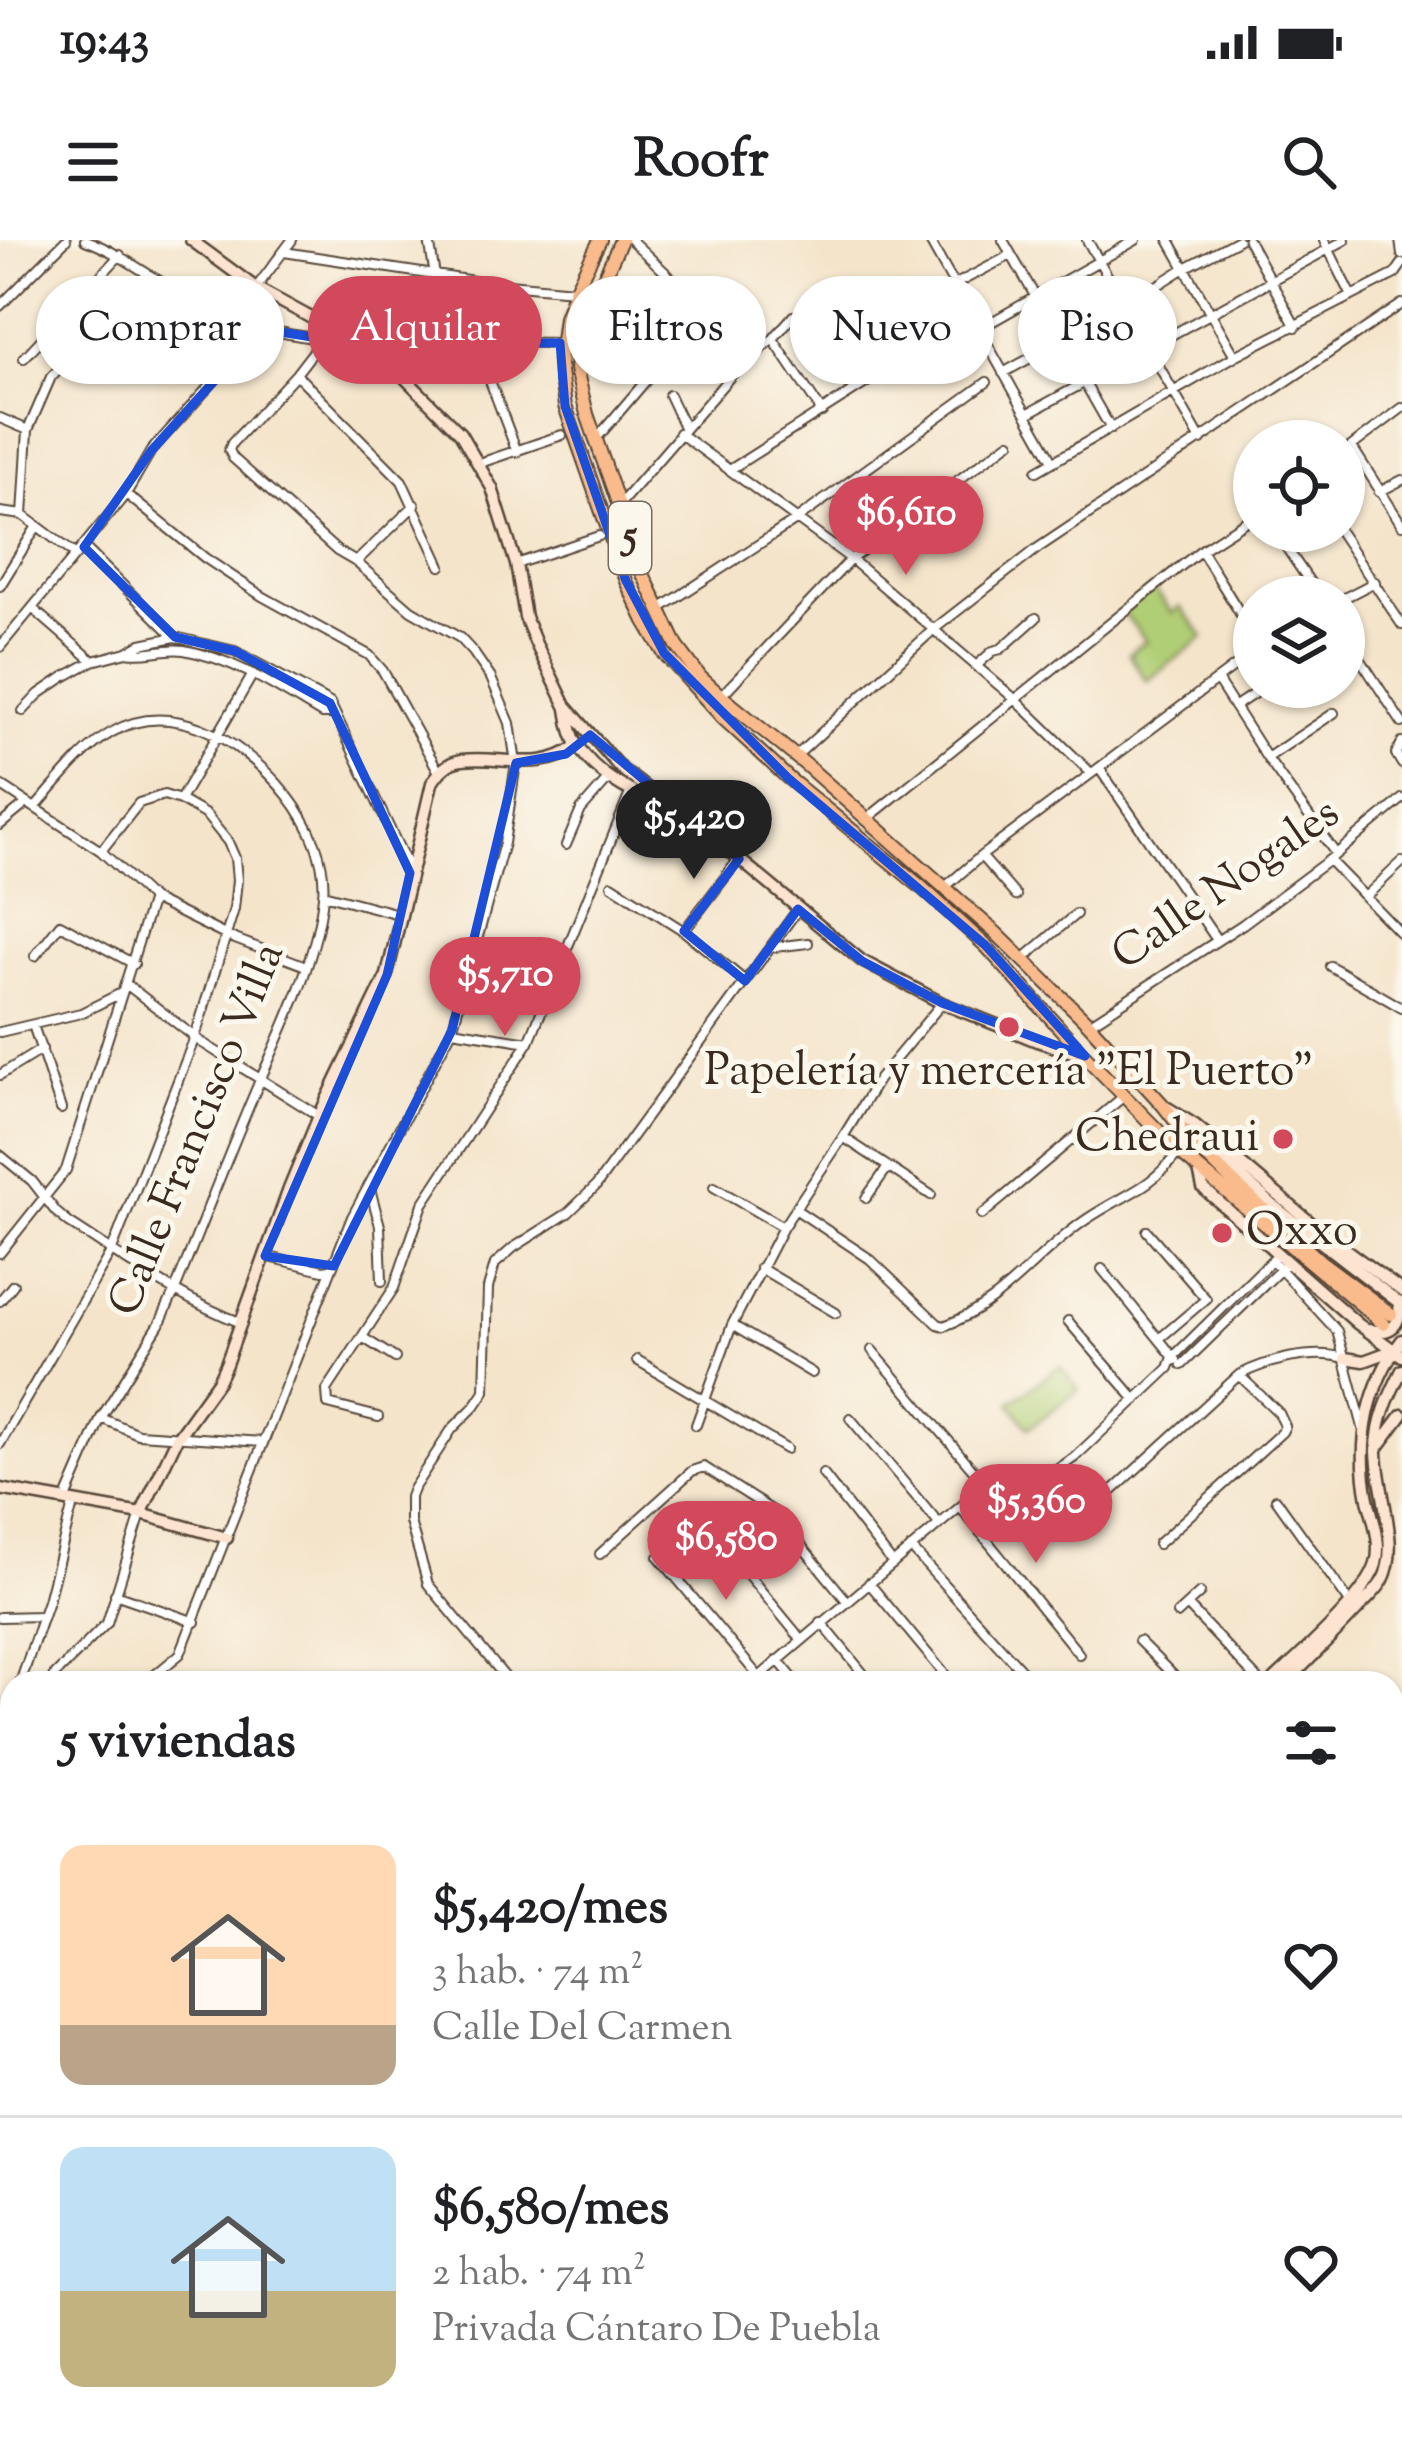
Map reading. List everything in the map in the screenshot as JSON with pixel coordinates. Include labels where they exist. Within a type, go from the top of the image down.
[{"type":"main road","name":"5","points":[[582,276],[600,240]]},
{"type":"main road","name":"5","points":[[605,276],[622,240]]},
{"type":"main road","name":"5","points":[[566,322],[559,365],[570,418],[626,581],[664,653],[723,718],[788,778],[985,945],[1085,1056],[1199,1170],[1396,1304]]},
{"type":"main road","name":"5","points":[[580,384],[658,610],[676,646],[701,678],[1022,960],[1089,1024],[1190,1141],[1320,1261],[1396,1304]]},
{"type":"street","points":[[0,306],[67,240]]},
{"type":"street","points":[[85,240],[152,276]]},
{"type":"street","points":[[191,240],[240,276]]},
{"type":"street","points":[[265,276],[292,240]]},
{"type":"street","points":[[284,252],[435,276],[428,240]]},
{"type":"street","points":[[631,240],[669,276]]},
{"type":"street","points":[[929,240],[949,276]]},
{"type":"street","points":[[967,276],[1020,240]]},
{"type":"street","points":[[1087,240],[1108,276]]},
{"type":"street","points":[[1074,276],[1136,240]]},
{"type":"street","points":[[1169,240],[1235,356]]},
{"type":"street","points":[[1173,276],[1238,240]]},
{"type":"street","points":[[1248,240],[1296,327]]},
{"type":"street","points":[[1177,331],[1326,244],[1345,240]]},
{"type":"street","points":[[1400,240],[1402,255]]},
{"type":"street","points":[[1326,244],[1352,296]]},
{"type":"street","points":[[1007,247],[1024,276]]},
{"type":"street","points":[[24,358],[120,255]]},
{"type":"street","points":[[1037,470],[1401,266]]},
{"type":"street","points":[[23,515],[28,430],[51,377],[148,274]]},
{"type":"street","points":[[795,757],[933,630],[1038,548],[1402,304]]},
{"type":"street","points":[[766,345],[790,320]]},
{"type":"street","points":[[773,339],[822,412]]},
{"type":"street","points":[[542,343],[560,343]]},
{"type":"street","points":[[994,355],[1053,461]]},
{"type":"street","points":[[159,1671],[180,1654],[195,1622],[352,1217],[452,1030],[504,843],[515,763],[510,723],[491,677],[472,652],[444,626],[411,610],[337,550],[233,458],[232,442],[308,358]]},
{"type":"street","points":[[1004,373],[1018,365]]},
{"type":"street","points":[[296,374],[402,482],[441,566]]},
{"type":"street","points":[[0,647],[126,494],[151,451],[211,384]]},
{"type":"street","points":[[411,384],[460,433],[492,488],[516,564],[529,628],[566,706],[577,746],[610,778],[647,799],[670,804]]},
{"type":"street","points":[[491,384],[518,452]]},
{"type":"street","points":[[597,438],[643,384]]},
{"type":"street","points":[[619,505],[723,384]]},
{"type":"street","points":[[731,469],[865,384]]},
{"type":"street","points":[[658,610],[796,520],[984,384]]},
{"type":"street","points":[[1027,414],[1080,384]]},
{"type":"street","points":[[1085,384],[1112,429]]},
{"type":"street","points":[[1170,384],[1201,440]]},
{"type":"street","points":[[669,395],[682,430],[851,559],[1095,770],[1217,940]]},
{"type":"street","points":[[1365,437],[1402,408]]},
{"type":"street","points":[[0,418],[28,430]]},
{"type":"street","points":[[480,464],[562,435]]},
{"type":"street","points":[[721,696],[851,559],[1010,442]]},
{"type":"street","points":[[1365,474],[1402,525]]},
{"type":"street","points":[[1379,493],[1402,479]]},
{"type":"street","points":[[126,494],[243,584],[369,655],[383,671],[439,772]]},
{"type":"street","points":[[356,562],[415,506]]},
{"type":"street","points":[[0,512],[23,515],[80,551],[176,637]]},
{"type":"street","points":[[0,586],[37,526]]},
{"type":"street","points":[[866,819],[1201,550],[1233,529]]},
{"type":"street","points":[[516,564],[599,536]]},
{"type":"street","points":[[1201,550],[1233,602]]},
{"type":"street","points":[[1354,552],[1402,626]]},
{"type":"street","points":[[1365,587],[1375,582]]},
{"type":"street","points":[[32,608],[93,661]]},
{"type":"street","points":[[976,666],[1036,619]]},
{"type":"street","points":[[22,711],[93,661],[141,644],[176,637],[235,651],[330,703],[410,872]]},
{"type":"street","points":[[127,652],[184,650],[231,663],[322,714],[335,714]]},
{"type":"street","points":[[1365,666],[1402,723]]},
{"type":"street","points":[[944,887],[1233,668]]},
{"type":"street","points":[[180,800],[254,674]]},
{"type":"street","points":[[1217,680],[1233,705]]},
{"type":"street","points":[[566,706],[620,768],[862,961],[942,1003],[1085,1056]]},
{"type":"street","points":[[1235,708],[1333,857],[1402,935]]},
{"type":"street","points":[[1267,758],[1334,713]]},
{"type":"street","name":"Calle Francisco Villa","points":[[0,825],[31,805],[102,737],[134,721],[171,719],[220,736],[280,784],[313,838],[323,893],[306,966],[281,1035],[175,1290],[160,1323],[100,1418],[68,1503],[24,1671]]},
{"type":"street","points":[[1402,743],[1396,754],[1402,764]]},
{"type":"street","points":[[59,1671],[107,1623],[141,1514],[177,1438],[218,1381],[319,1116],[387,975],[428,796],[439,772],[461,760],[548,760],[577,746]]},
{"type":"street","points":[[566,845],[581,810],[610,778]]},
{"type":"street","points":[[0,784],[101,851],[152,899],[227,936],[306,966]]},
{"type":"street","points":[[379,1418],[333,1406],[326,1400],[327,1390],[394,1288],[423,1204],[529,1042],[631,791]]},
{"type":"street","points":[[0,1444],[112,1250],[195,1036],[234,909],[235,858],[206,815],[180,800],[164,795],[139,803],[101,851]]},
{"type":"street","name":"Calle Nogales","points":[[1089,1024],[1243,924],[1402,800]]},
{"type":"street","points":[[981,856],[1016,896]]},
{"type":"street","points":[[684,932],[739,859]]},
{"type":"street","points":[[1365,897],[1402,862]]},
{"type":"street","points":[[612,885],[684,932],[745,981]]},
{"type":"street","points":[[323,893],[402,915]]},
{"type":"street","points":[[0,1253],[66,1170],[152,899]]},
{"type":"street","points":[[500,1671],[428,1584],[410,1522],[410,1497],[452,1429],[485,1390],[488,1288],[495,1264],[583,1201],[798,909]]},
{"type":"street","points":[[1022,960],[1076,914]]},
{"type":"street","points":[[35,956],[60,924],[134,964]]},
{"type":"street","points":[[772,947],[808,943]]},
{"type":"street","points":[[1330,966],[1402,1008]]},
{"type":"street","points":[[124,988],[319,1116]]},
{"type":"street","points":[[0,1032],[81,1013],[124,988]]},
{"type":"street","points":[[696,1425],[732,1325],[783,1227],[878,1080],[942,1003]]},
{"type":"street","points":[[33,1025],[61,1109]]},
{"type":"street","points":[[452,1030],[529,1042]]},
{"type":"street","points":[[0,1075],[42,1049]]},
{"type":"street","points":[[982,1215],[1125,1095]]},
{"type":"street","points":[[1163,1105],[1195,1125],[1201,1142],[1396,1304],[1399,1322],[1394,1328],[1380,1332],[1358,1324]]},
{"type":"street","points":[[843,1137],[932,1195]]},
{"type":"street","points":[[795,1209],[870,1259],[944,1326],[968,1316],[1015,1282],[1085,1220],[1161,1175],[1179,1152]]},
{"type":"street","points":[[0,1155],[32,1181],[69,1223],[175,1290],[242,1322]]},
{"type":"street","points":[[866,1198],[888,1167]]},
{"type":"street","points":[[1199,1170],[1203,1188],[1280,1261],[1358,1324],[1399,1349]]},
{"type":"street","points":[[369,1183],[380,1226],[382,1281]]},
{"type":"street","points":[[714,1187],[783,1227]]},
{"type":"street","points":[[1147,1231],[1206,1299],[1159,1339]]},
{"type":"street","points":[[265,1256],[330,1269]]},
{"type":"street","points":[[766,1671],[986,1485],[1058,1469],[1075,1457],[1169,1368],[1173,1357],[1280,1261]]},
{"type":"street","points":[[1280,1261],[1333,1324],[1364,1431]]},
{"type":"street","points":[[1169,1368],[1181,1365],[1280,1261]]},
{"type":"street","points":[[760,1268],[836,1313]]},
{"type":"street","points":[[1102,1269],[1181,1365]]},
{"type":"street","points":[[0,1301],[13,1285]]},
{"type":"street","points":[[1068,1321],[1136,1400]]},
{"type":"street","points":[[732,1325],[812,1372]]},
{"type":"street","points":[[362,1337],[395,1358]]},
{"type":"street","points":[[1099,1503],[1239,1375],[1266,1363],[1329,1354],[1364,1361],[1399,1349]]},
{"type":"street","points":[[1283,1671],[1371,1576],[1378,1549],[1362,1460],[1364,1431],[1373,1395],[1399,1349]]},
{"type":"street","points":[[872,1350],[986,1485]]},
{"type":"street","points":[[637,1360],[786,1450]]},
{"type":"street","points":[[1298,1671],[1382,1583],[1387,1570],[1390,1547],[1377,1448],[1379,1426],[1402,1370]]},
{"type":"street","points":[[1158,1544],[1285,1426],[1279,1413],[1239,1375]]},
{"type":"street","points":[[1377,1448],[1402,1415]]},
{"type":"street","points":[[100,1418],[138,1434],[263,1442]]},
{"type":"street","points":[[850,1418],[939,1524]]},
{"type":"street","points":[[600,1554],[692,1471],[704,1467],[773,1510],[848,1601]]},
{"type":"street","points":[[1047,1471],[1082,1513]]},
{"type":"street","points":[[823,1474],[893,1564]]},
{"type":"street","points":[[0,1490],[141,1514],[227,1538]]},
{"type":"street","points":[[1276,1499],[1350,1603]]},
{"type":"street","points":[[960,1507],[1079,1654]]},
{"type":"street","points":[[707,1526],[801,1639]]},
{"type":"street","points":[[911,1548],[1022,1671]]},
{"type":"street","points":[[659,1557],[754,1671]]},
{"type":"street","points":[[869,1582],[942,1671]]},
{"type":"street","points":[[1177,1614],[1200,1593]]},
{"type":"street","points":[[115,1594],[195,1622]]},
{"type":"street","points":[[1187,1606],[1249,1671]]},
{"type":"street","points":[[0,1617],[42,1616]]},
{"type":"street","points":[[821,1622],[862,1671]]},
{"type":"street","points":[[1139,1641],[1169,1671]]},
{"type":"street","points":[[778,1660],[787,1671]]},
{"type":"highlighted area","points":[[261,329],[325,339],[338,331],[358,343],[560,343],[565,406],[626,581],[664,653],[788,778],[985,945],[1085,1056],[942,1003],[862,961],[798,909],[745,981],[684,931],[739,859],[590,735],[566,754],[516,763],[452,1030],[334,1266],[265,1256],[387,975],[410,873],[330,703],[235,651],[175,637],[84,547],[151,451]]},
{"type":"green space","points":[[1153,588],[1172,613],[1180,607],[1204,637],[1147,681],[1129,654],[1146,641],[1123,612]]},
{"type":"green space","points":[[1060,1366],[1079,1390],[1029,1428],[1010,1403]]},
{"type":"place","name":"Papelería y mercería \"El Puerto\"","points":[[1009,1027]]},
{"type":"place","name":"Chedraui","points":[[1283,1139]]},
{"type":"place","name":"Oxxo","points":[[1222,1233]]}]
